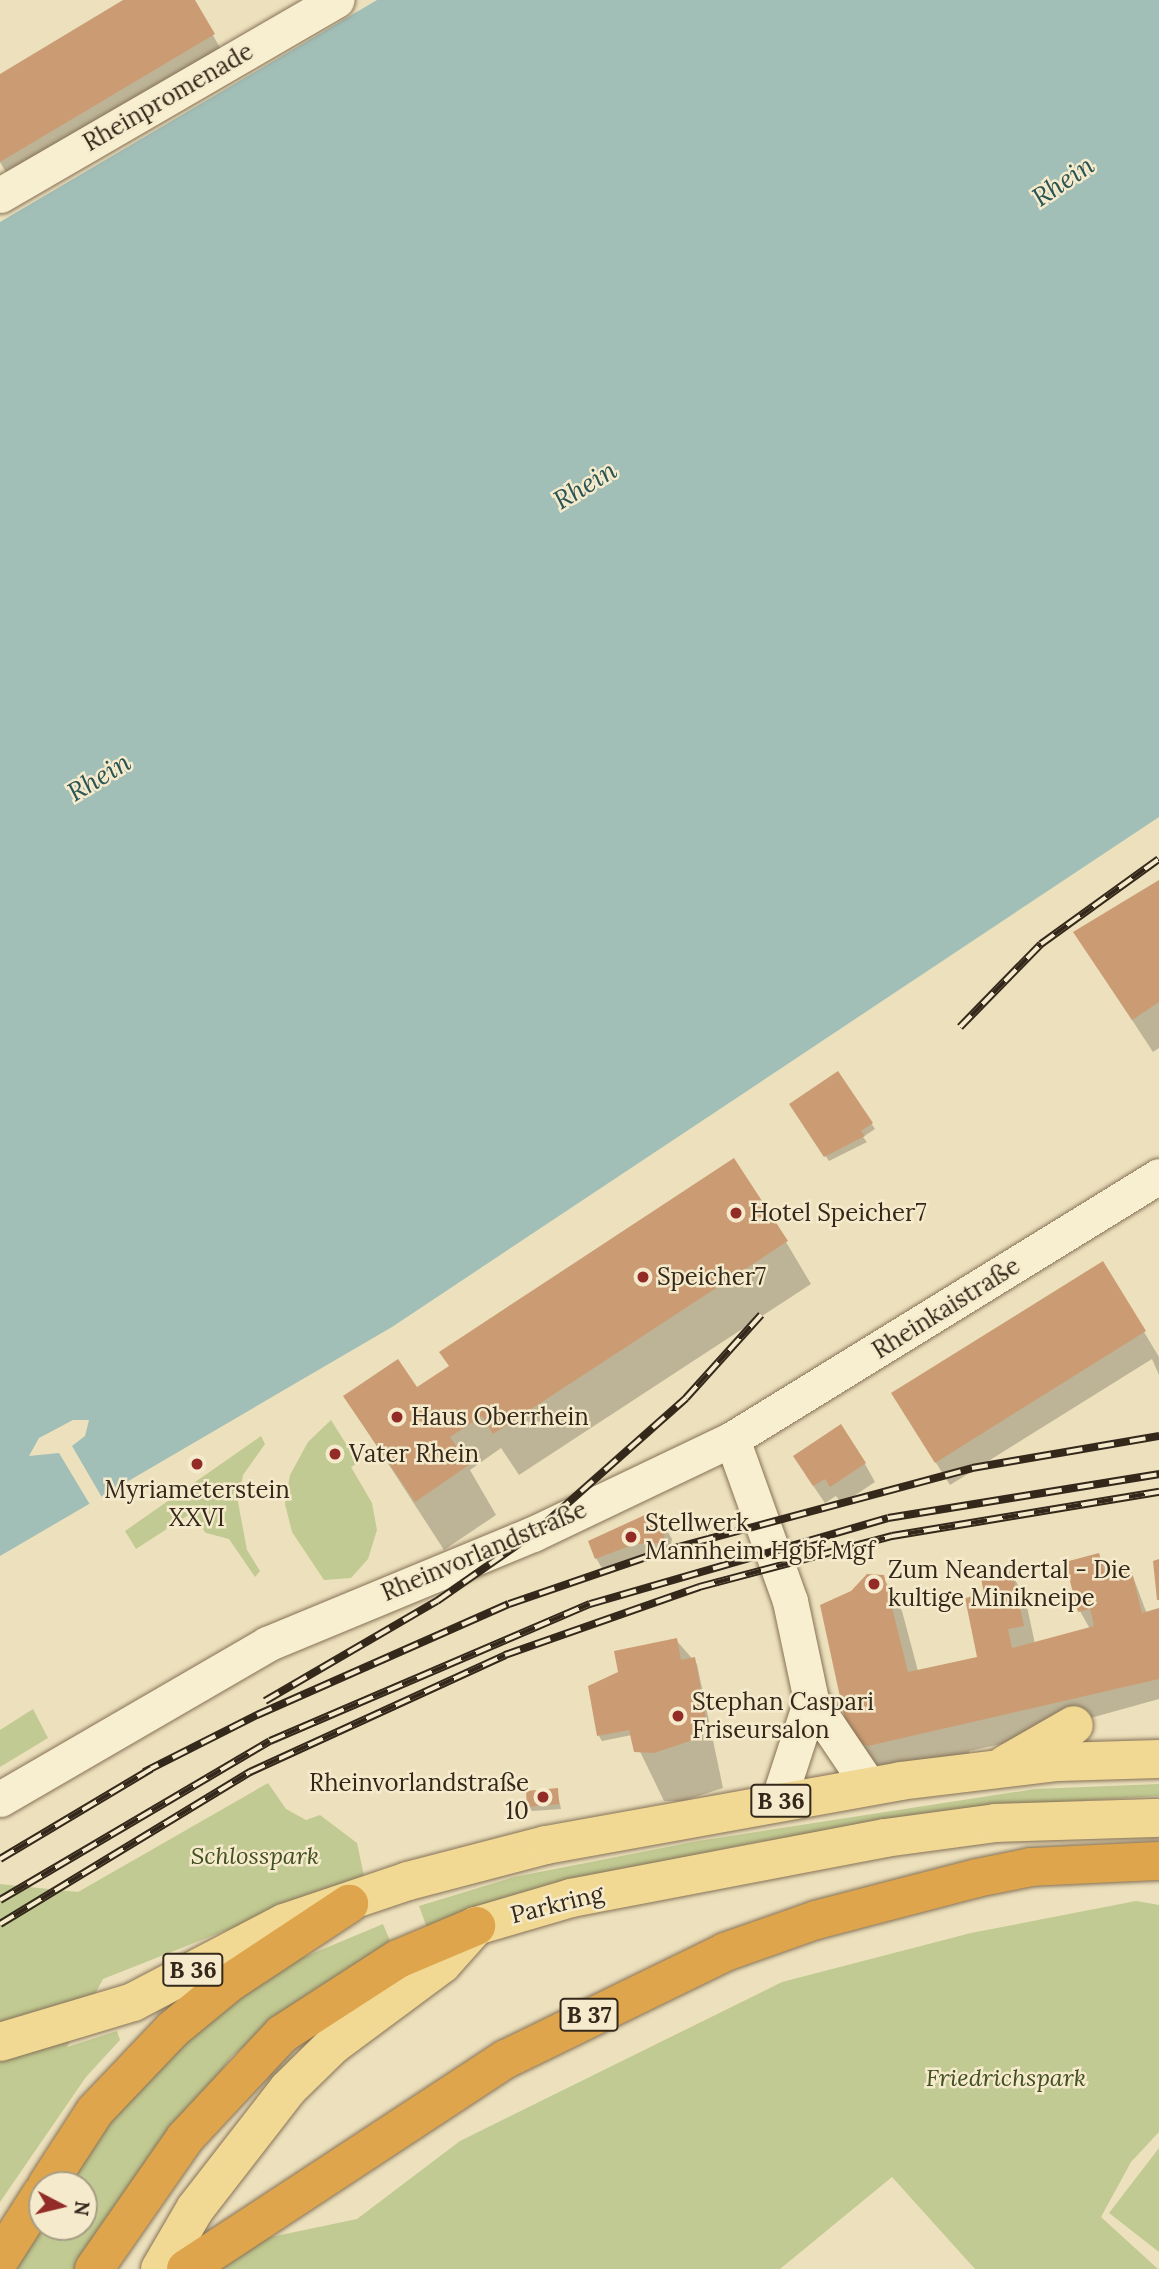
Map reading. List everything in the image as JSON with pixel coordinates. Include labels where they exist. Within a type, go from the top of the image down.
[{"type":"highway","name":"B 37","points":[[186,2269],[506,2059],[725,1952],[816,1920],[977,1878],[1031,1867],[1159,1861]]},
{"type":"highway","points":[[56,2171],[94,2111],[173,2029],[229,1983],[360,1899]]},
{"type":"highway","name":"Parkring","points":[[94,2269],[140,2198],[233,2082],[282,2034],[404,1974],[476,1926]]},
{"type":"highway","points":[[0,2259],[28,2215]]},
{"type":"main road","points":[[997,1769],[1074,1725]]},
{"type":"main road","name":"B 36","points":[[0,2042],[37,2036],[133,2002],[284,1923],[408,1881],[546,1845],[869,1786],[997,1769],[1159,1759]]},
{"type":"main road","name":"Parkring","points":[[476,1926],[570,1898],[885,1838],[996,1823],[1159,1818]]},
{"type":"main road","points":[[160,2269],[195,2209],[288,2089],[404,1974]]},
{"type":"street","name":"Rheinpromenade","points":[[0,195],[337,0]]},
{"type":"street","name":"Rheinkaistraße","points":[[732,1439],[1159,1176]]},
{"type":"street","points":[[732,1439],[790,1601],[811,1700],[869,1786]]},
{"type":"street","name":"Rheinvorlandstraße","points":[[0,1799],[267,1644],[533,1534],[732,1439]]},
{"type":"street","points":[[778,1801],[811,1700]]},
{"type":"green space","points":[[331,1420],[358,1463],[351,1467],[372,1503],[377,1530],[368,1559],[351,1578],[324,1580],[292,1532],[285,1504],[290,1475],[308,1442]]},
{"type":"green space","points":[[261,1436],[265,1444],[243,1475],[238,1502],[247,1550],[260,1571],[255,1577],[229,1539],[206,1533],[190,1514],[136,1549],[125,1531]]},
{"type":"green space","points":[[33,1709],[48,1738],[0,1767],[0,1730]]},
{"type":"green space","name":"Schlosspark","points":[[268,1783],[286,1809],[306,1820],[320,1815],[357,1843],[364,1876],[103,1979],[67,2047],[117,2031],[120,2040],[86,2077],[0,2202],[0,1884],[78,1892]]},
{"type":"green space","points":[[1159,1784],[1159,1796],[997,1806],[758,1842],[581,1878],[427,1928],[419,1906],[514,1877],[698,1841],[1035,1789]]},
{"type":"green space","name":"Friedrichspark","points":[[1136,1901],[1159,1905],[1159,2132],[1131,2162],[1101,2217],[1158,2269],[975,2269],[892,2177],[780,2269],[175,2269],[174,2257],[357,2219],[460,2141],[782,1982],[971,1933]]},
{"type":"green space","points":[[383,1924],[391,1943],[307,1995],[232,2056],[98,2238],[98,2171],[72,2171],[132,2095],[208,2021],[273,1970]]},
{"type":"green space","points":[[1159,2148],[1159,2252],[1109,2213]]},
{"type":"green space","points":[[30,2241],[96,2241],[75,2269],[7,2269]]},
{"type":"water","name":"Rhein","points":[[377,0],[1159,0],[1159,817],[392,1327],[0,1556],[0,222]]},
{"type":"pier","points":[[73,1420],[89,1420],[85,1436],[72,1446],[104,1501],[92,1508],[59,1453],[29,1456],[39,1438]]},
{"type":"building","points":[[123,0],[195,0],[215,34],[0,162],[0,74]]},
{"type":"building","points":[[1159,880],[1159,1002],[1132,1020],[1073,932]]},
{"type":"building","points":[[838,1071],[873,1123],[861,1131],[865,1136],[824,1157],[789,1104]]},
{"type":"building","name":"Speicher7","points":[[734,1158],[788,1241],[493,1434],[482,1416],[450,1437],[469,1465],[415,1502],[343,1396],[398,1359],[417,1387],[449,1366],[439,1352]]},
{"type":"building","points":[[1103,1261],[1146,1331],[935,1463],[891,1393]]},
{"type":"building","points":[[841,1424],[866,1463],[830,1487],[825,1479],[813,1486],[793,1456]]},
{"type":"building","name":"Stellwerk Mannheim Hgbf Mgf","points":[[647,1514],[657,1514],[666,1526],[663,1543],[635,1544],[595,1559],[588,1541]]},
{"type":"building","points":[[1099,1553],[1105,1573],[1130,1564],[1142,1613],[1159,1608],[1159,1679],[868,1746],[855,1740],[847,1729],[820,1605],[851,1591],[867,1574],[884,1575],[908,1672],[977,1657],[965,1598],[984,1594],[981,1578],[1012,1571],[1024,1626],[1008,1629],[1012,1648],[1094,1626],[1090,1609],[1078,1612],[1065,1562]]},
{"type":"building","points":[[1159,1559],[1159,1600],[1157,1600],[1153,1561]]},
{"type":"building","points":[[677,1638],[681,1660],[695,1657],[706,1718],[693,1721],[696,1739],[654,1753],[634,1752],[629,1730],[597,1736],[588,1686],[618,1672],[614,1651]]},
{"type":"building","name":"Rheinvorlandstraße 10","points":[[558,1788],[559,1804],[527,1807],[526,1791]]},
{"type":"railway","points":[[960,1027],[1041,944],[1159,859]]},
{"type":"railway","points":[[265,1701],[437,1601],[533,1534],[686,1398],[761,1315]]},
{"type":"railway","points":[[144,1772],[257,1715],[509,1604],[667,1550],[972,1468],[1159,1436]]},
{"type":"railway","points":[[0,1900],[270,1741],[590,1604],[888,1518],[1159,1474]]},
{"type":"railway","points":[[0,1924],[250,1772],[505,1655],[699,1587],[892,1536],[1159,1492]]},
{"type":"railway","points":[[0,1859],[151,1769]]},
{"type":"place","name":"Hotel Speicher7","points":[[736,1213]]},
{"type":"place","name":"Speicher7","points":[[643,1277]]},
{"type":"place","name":"Haus Oberrhein","points":[[397,1417]]},
{"type":"place","name":"Vater Rhein","points":[[335,1454]]},
{"type":"place","name":"Myriameterstein XXVI","points":[[197,1464]]},
{"type":"place","name":"Stellwerk Mannheim Hgbf Mgf","points":[[631,1537]]},
{"type":"place","name":"Zum Neandertal - Die kultige Minikneipe","points":[[874,1584]]},
{"type":"place","name":"Stephan Caspari Friseursalon","points":[[678,1716]]},
{"type":"place","name":"Rheinvorlandstraße 10","points":[[543,1797]]}]
